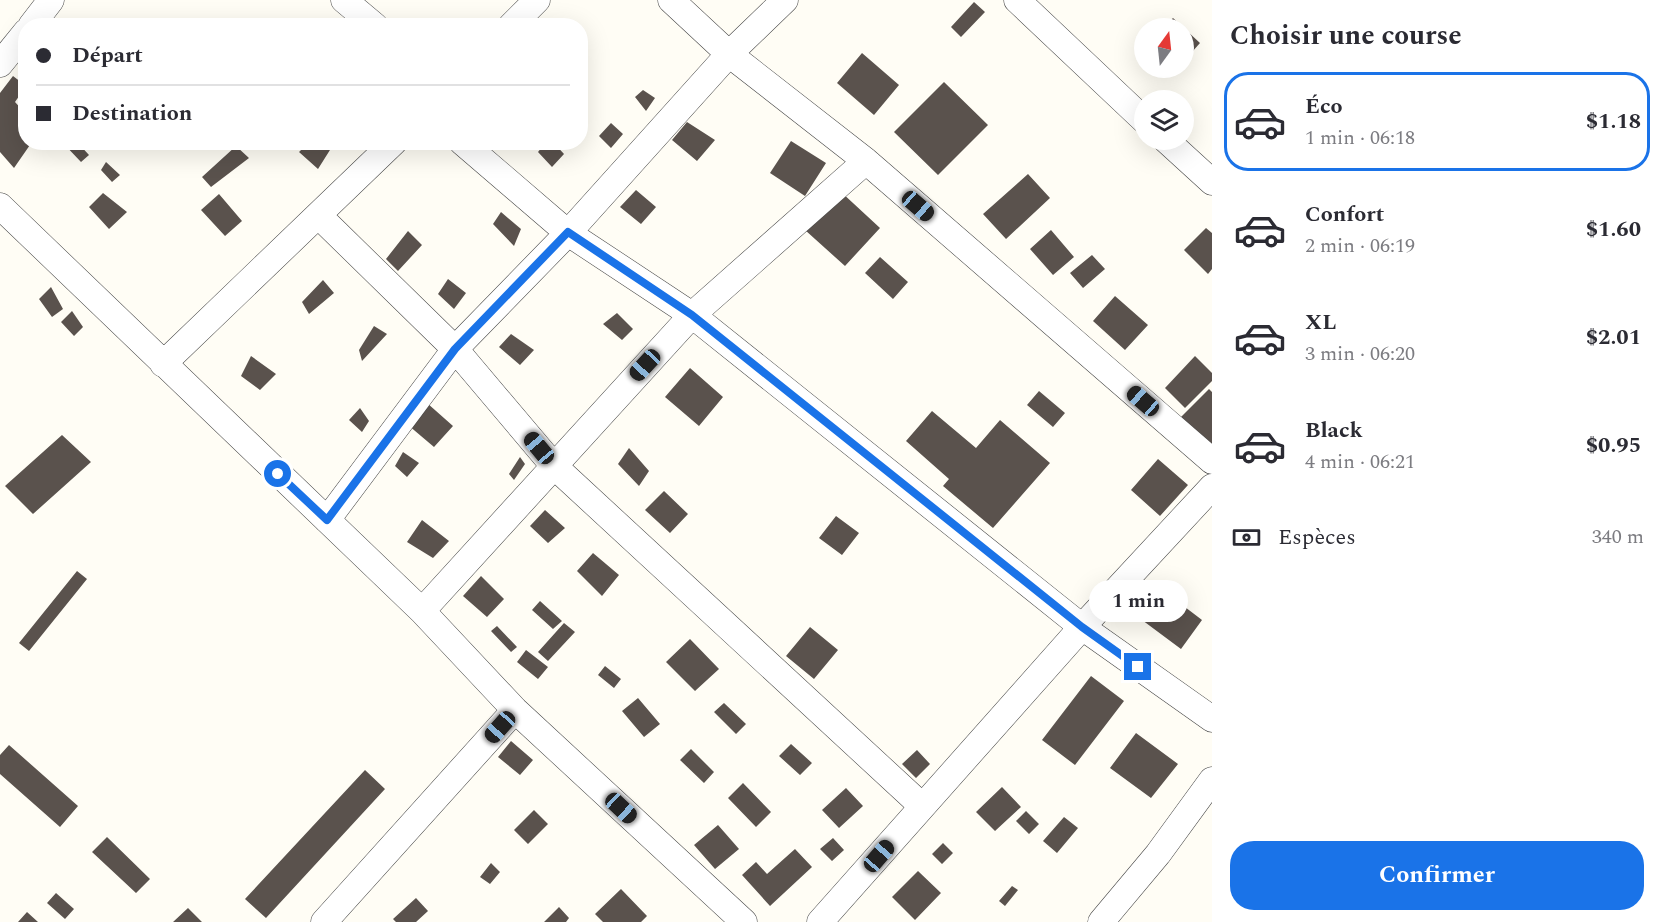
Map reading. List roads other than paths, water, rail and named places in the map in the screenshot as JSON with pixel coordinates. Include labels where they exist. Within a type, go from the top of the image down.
[{"type":"street","points":[[37,18],[51,0]]},
{"type":"street","points":[[344,0],[365,18]]},
{"type":"street","points":[[519,18],[537,0]]},
{"type":"street","points":[[671,0],[729,54],[866,161],[1212,461]]},
{"type":"street","points":[[327,520],[455,349],[568,232],[729,54],[785,0]]},
{"type":"street","points":[[1017,0],[1134,111]]},
{"type":"street","points":[[0,64],[18,42]]},
{"type":"street","points":[[163,364],[386,150]]},
{"type":"street","points":[[471,150],[568,232],[692,315],[1082,627],[1212,719]]},
{"type":"street","points":[[1177,150],[1212,182]]},
{"type":"street","points":[[422,611],[692,315],[866,161]]},
{"type":"street","points":[[0,206],[422,611],[515,710],[744,922]]},
{"type":"street","points":[[318,215],[455,349],[553,465],[922,806]]},
{"type":"street","points":[[820,922],[1082,627],[1212,487]]},
{"type":"street","points":[[324,922],[515,710]]},
{"type":"street","points":[[1101,922],[1158,854],[1212,780]]}]
